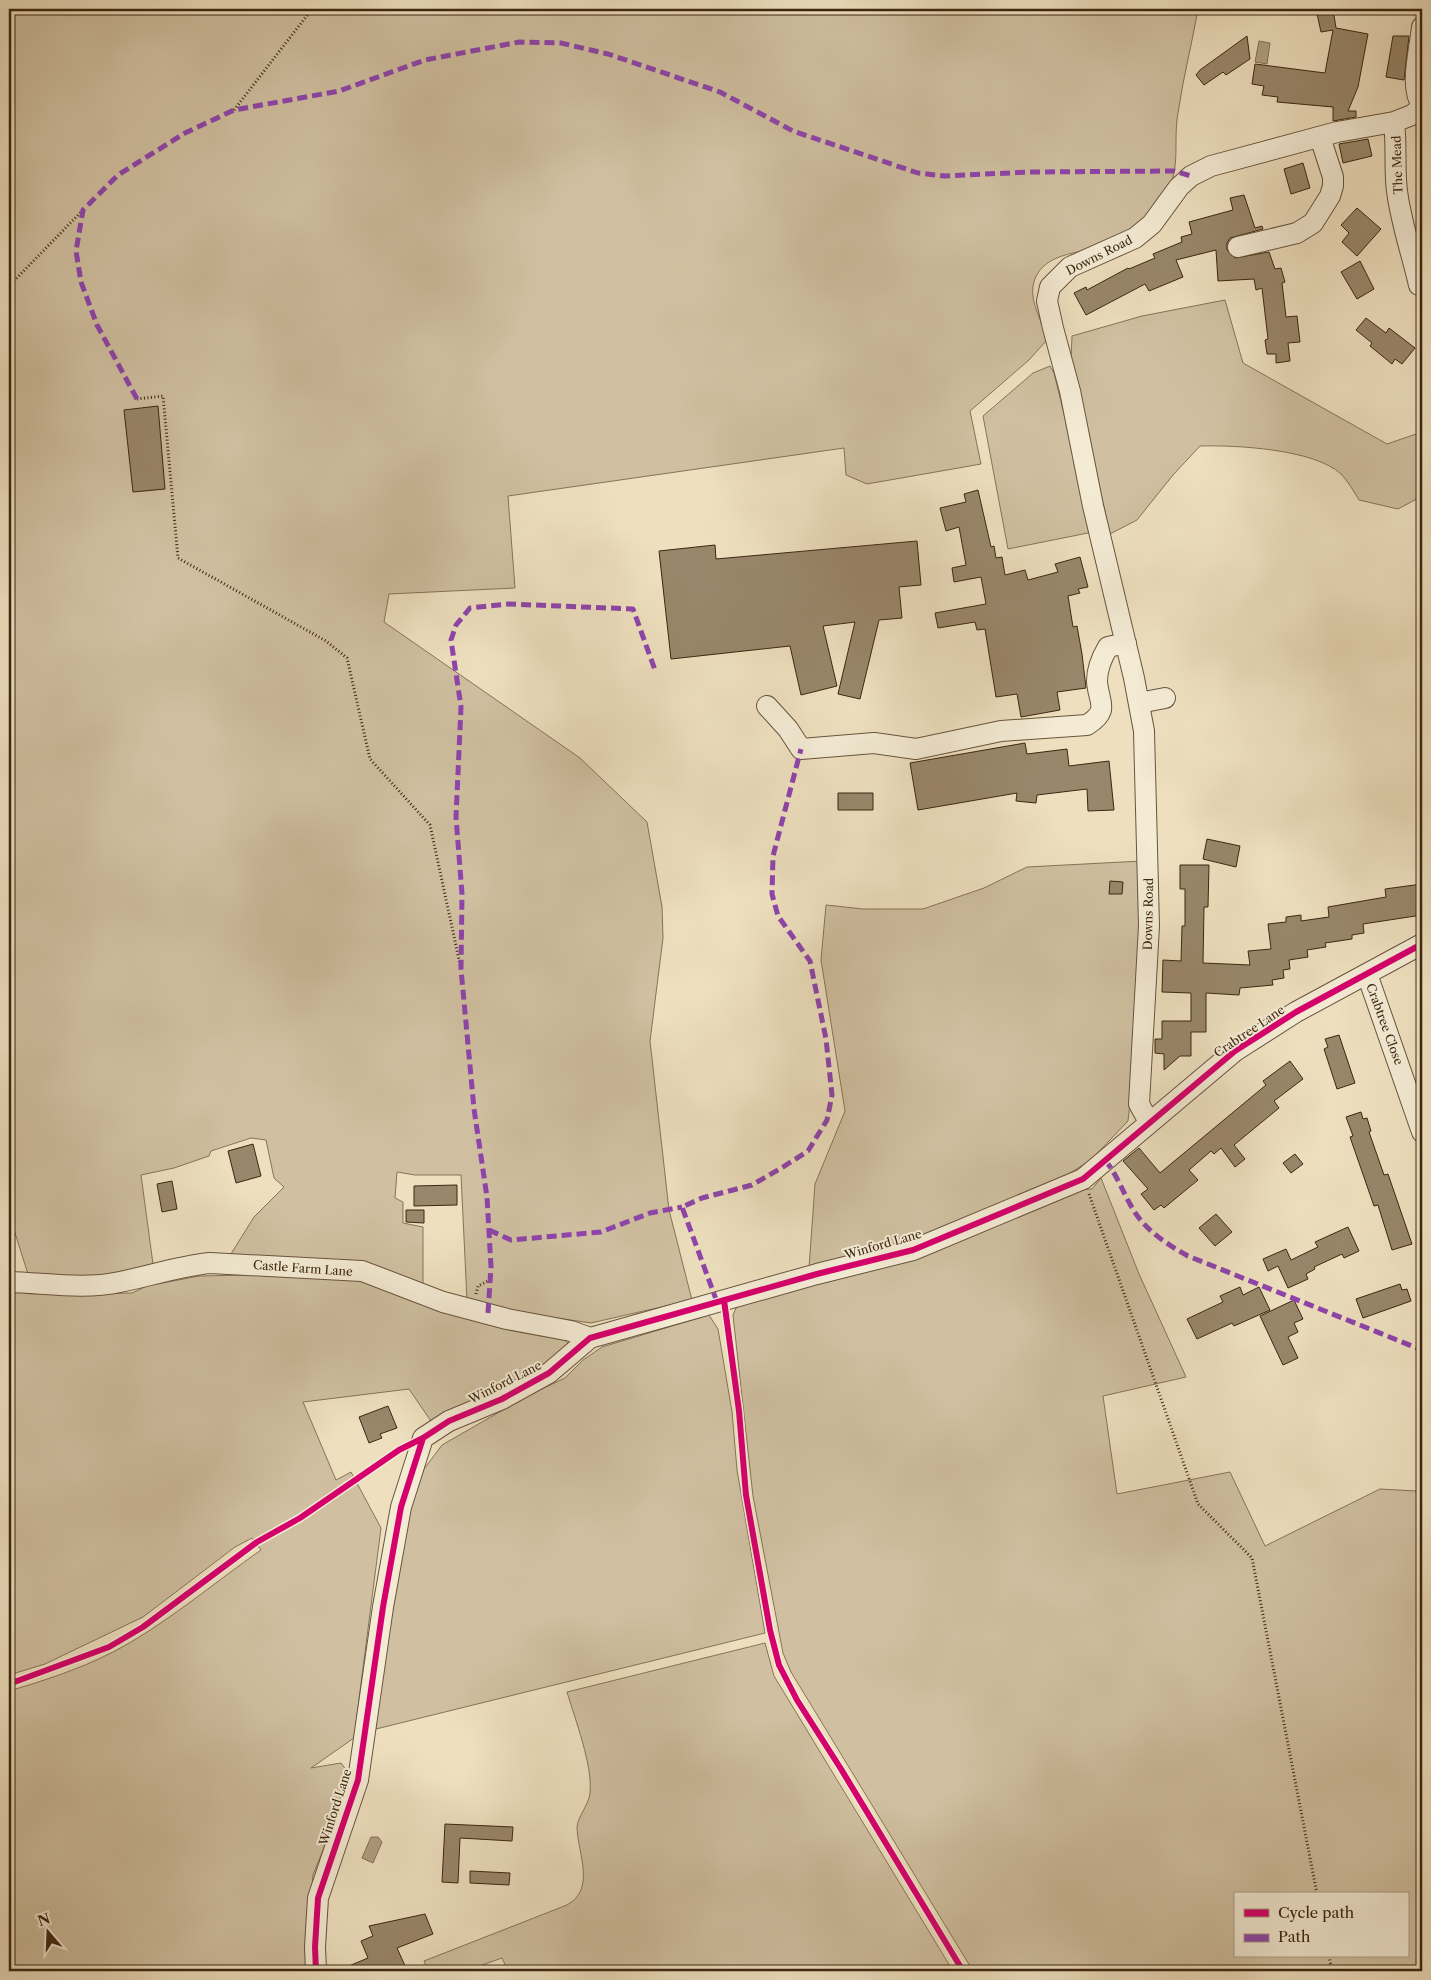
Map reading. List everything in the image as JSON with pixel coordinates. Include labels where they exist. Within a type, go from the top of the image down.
[{"type":"street","points":[[1422,27],[1415,85],[1417,98],[1422,106]]},
{"type":"street","name":"Downs Road","points":[[1149,1122],[1139,1104],[1149,926],[1144,732],[1126,643],[1093,506],[1070,391],[1047,301],[1050,287],[1070,267],[1135,238],[1152,224],[1179,187],[1192,176],[1211,166],[1320,136],[1394,122],[1412,115],[1422,106]]},
{"type":"street","name":"The Mead","points":[[1394,122],[1397,140],[1395,170],[1397,192],[1419,273]]},
{"type":"street","points":[[1238,247],[1297,233],[1313,223],[1330,196],[1333,186],[1333,177],[1320,136]]},
{"type":"street","points":[[767,706],[801,748],[874,743],[916,749],[1001,731],[1087,725],[1097,719],[1101,712],[1102,706],[1097,681],[1104,655],[1108,647],[1126,643]]},
{"type":"street","points":[[1139,703],[1165,698]]},
{"type":"street","name":"Crabtree Lane","points":[[1105,1160],[1234,1051],[1296,1012],[1422,944]]},
{"type":"street","name":"Crabtree Close","points":[[1367,974],[1422,1132]]},
{"type":"street","name":"Winford Lane","points":[[316,1971],[314,1947],[318,1898],[358,1780],[383,1607],[401,1507],[423,1438],[449,1421],[502,1399],[549,1374],[590,1338],[817,1274],[913,1250],[1083,1178],[1105,1160]]},
{"type":"street","name":"Castle Farm Lane","points":[[9,1282],[82,1287],[120,1282],[185,1265],[210,1263],[362,1271],[443,1302],[507,1319],[571,1331],[590,1338]]},
{"type":"path","points":[[234,110],[312,9]]},
{"type":"path","points":[[9,286],[83,210]]},
{"type":"path","points":[[137,399],[163,396],[178,558],[326,641],[347,658],[370,759],[430,825],[461,968]]},
{"type":"path","points":[[1083,1178],[1198,1504],[1252,1558],[1317,1892]]},
{"type":"path","points":[[1329,1958],[1332,1971]]},
{"type":"shaded area","points":[[9,9],[1198,9],[1178,113],[1174,173],[1167,192],[1146,218],[1126,234],[1097,247],[1061,256],[1046,264],[1040,270],[1033,286],[1033,300],[1046,341],[1029,360],[970,411],[981,464],[867,484],[846,475],[844,448],[508,496],[515,588],[389,594],[384,622],[580,758],[647,822],[662,907],[663,938],[650,1041],[669,1210],[692,1300],[591,1323],[495,1309],[467,1300],[461,1175],[415,1175],[397,1172],[395,1198],[403,1202],[403,1223],[423,1227],[423,1287],[229,1257],[254,1217],[284,1187],[274,1178],[266,1140],[251,1138],[211,1151],[209,1156],[174,1168],[141,1175],[153,1264],[89,1279],[28,1274],[9,1214],[9,1192],[14,1190],[9,1172]]},
{"type":"shaded area","points":[[1259,41],[1270,43],[1267,64],[1255,62]]},
{"type":"shaded area","points":[[1225,300],[1243,363],[1387,444],[1422,432],[1422,496],[1398,509],[1359,500],[1341,474],[1313,459],[1274,450],[1233,446],[1200,446],[1173,475],[1137,520],[1110,534],[1071,359],[1072,336],[1142,316]]},
{"type":"shaded area","points":[[1050,366],[1054,373],[1093,532],[1008,549],[983,416],[1033,373]]},
{"type":"shaded area","points":[[1142,861],[1137,1040],[1128,1121],[1091,1160],[1062,1178],[909,1244],[809,1268],[815,1184],[845,1111],[821,960],[826,905],[863,909],[923,909],[984,888],[1027,867]]},
{"type":"shaded area","points":[[1101,1178],[1139,1274],[1186,1377],[1103,1396],[1117,1494],[1230,1472],[1265,1546],[1380,1489],[1416,1491],[1422,1529],[1422,1971],[973,1971],[791,1672],[783,1653],[753,1496],[733,1315],[736,1308],[747,1302],[1074,1190],[1092,1189]]},
{"type":"shaded area","points":[[249,1275],[363,1278],[562,1337],[568,1343],[568,1352],[552,1365],[433,1424],[409,1389],[303,1402],[336,1480],[351,1472],[381,1528],[354,1738],[311,1768],[341,1763],[352,1778],[313,1875],[309,1941],[310,1971],[9,1971],[9,1691],[75,1669],[132,1642],[261,1550],[252,1538],[235,1547],[143,1617],[45,1664],[9,1675],[9,1291],[77,1294],[132,1293],[147,1286],[199,1276]]},
{"type":"shaded area","points":[[709,1315],[718,1329],[732,1412],[737,1470],[765,1633],[376,1729],[374,1721],[405,1522],[424,1469],[442,1445],[529,1395],[565,1378],[583,1360],[602,1347]]},
{"type":"shaded area","points":[[765,1643],[774,1676],[953,1971],[508,1971],[502,1958],[465,1971],[428,1971],[424,1961],[567,1905],[576,1898],[581,1890],[583,1870],[577,1828],[588,1802],[590,1782],[583,1742],[567,1692]]},
{"type":"shaded area","points":[[371,1837],[378,1837],[382,1842],[373,1863],[362,1858]]},
{"type":"building","points":[[1316,9],[1333,9],[1336,28],[1368,34],[1358,87],[1348,111],[1356,111],[1356,117],[1333,121],[1333,107],[1277,102],[1278,97],[1262,95],[1264,86],[1252,84],[1255,64],[1325,73],[1333,30],[1321,32]]},
{"type":"building","points":[[1247,36],[1250,59],[1226,75],[1223,72],[1204,85],[1196,75],[1200,70]]},
{"type":"building","points":[[1393,36],[1409,36],[1404,80],[1386,77]]},
{"type":"building","points":[[1368,139],[1372,156],[1343,163],[1339,144]]},
{"type":"building","points":[[1303,163],[1310,188],[1291,194],[1284,169]]},
{"type":"building","points":[[1244,195],[1255,228],[1262,226],[1263,229],[1230,238],[1227,243],[1227,250],[1235,258],[1269,252],[1275,269],[1281,268],[1285,282],[1282,283],[1286,317],[1297,316],[1300,342],[1288,343],[1290,361],[1276,363],[1276,354],[1267,354],[1265,340],[1268,339],[1262,288],[1256,290],[1254,279],[1218,281],[1216,250],[1176,260],[1183,277],[1149,291],[1145,284],[1086,315],[1074,293],[1086,287],[1087,290],[1128,268],[1155,258],[1153,254],[1182,242],[1181,237],[1192,234],[1189,222],[1233,210],[1230,198]]},
{"type":"building","points":[[1357,208],[1381,229],[1357,256],[1342,242],[1349,233],[1341,225]]},
{"type":"building","points":[[1360,261],[1374,289],[1357,299],[1341,272]]},
{"type":"building","points":[[1366,318],[1386,333],[1389,328],[1415,348],[1402,364],[1395,359],[1392,364],[1370,346],[1372,343],[1356,330]]},
{"type":"building","points":[[158,406],[165,489],[133,492],[124,410]]},
{"type":"building","points":[[978,490],[991,547],[994,546],[996,558],[1002,557],[1005,575],[1025,570],[1028,580],[1058,572],[1055,564],[1080,557],[1088,587],[1078,589],[1080,593],[1068,596],[1073,627],[1077,626],[1086,688],[1057,692],[1060,710],[1021,717],[1017,694],[996,697],[985,629],[977,630],[975,622],[938,628],[935,613],[986,604],[981,577],[954,582],[952,568],[966,565],[959,527],[946,531],[940,508],[966,502],[964,494]]},
{"type":"building","points":[[917,541],[921,585],[899,587],[902,618],[879,620],[860,699],[838,694],[855,622],[823,626],[837,686],[801,695],[790,646],[671,659],[659,551],[715,545],[716,559]]},
{"type":"building","points":[[1025,743],[1027,754],[1067,749],[1069,766],[1109,761],[1114,810],[1088,811],[1087,789],[1037,795],[1036,803],[1016,801],[1017,793],[918,810],[910,763]]},
{"type":"building","points":[[838,793],[873,793],[873,810],[838,810]]},
{"type":"building","points":[[1207,839],[1240,846],[1236,867],[1203,859]]},
{"type":"building","points":[[1180,865],[1209,865],[1208,907],[1204,907],[1203,963],[1250,965],[1248,951],[1271,949],[1268,924],[1286,922],[1286,917],[1301,915],[1301,921],[1329,917],[1328,907],[1386,897],[1385,889],[1422,884],[1422,915],[1363,924],[1364,933],[1352,935],[1352,939],[1325,943],[1326,947],[1307,950],[1308,957],[1289,960],[1290,969],[1283,970],[1284,978],[1272,980],[1273,985],[1240,988],[1239,995],[1206,993],[1206,1032],[1191,1032],[1191,1056],[1180,1056],[1164,1070],[1164,1054],[1155,1053],[1155,1039],[1162,1039],[1162,1021],[1191,1021],[1191,993],[1162,992],[1163,960],[1181,961],[1182,926],[1185,926],[1185,889],[1180,889]]},
{"type":"building","points":[[1110,881],[1123,882],[1122,894],[1109,894]]},
{"type":"building","points":[[1339,1035],[1355,1083],[1337,1089],[1324,1049],[1328,1047],[1325,1039]]},
{"type":"building","points":[[1290,1061],[1303,1079],[1274,1101],[1279,1108],[1234,1145],[1245,1159],[1235,1167],[1221,1148],[1214,1154],[1211,1151],[1189,1170],[1198,1180],[1164,1208],[1161,1205],[1154,1210],[1141,1194],[1148,1189],[1123,1161],[1139,1148],[1160,1173],[1266,1085],[1263,1081]]},
{"type":"building","points":[[1361,1112],[1363,1119],[1367,1118],[1371,1131],[1369,1132],[1384,1175],[1388,1174],[1412,1244],[1392,1250],[1378,1205],[1374,1206],[1350,1137],[1353,1136],[1346,1117]]},
{"type":"building","points":[[253,1144],[261,1176],[236,1183],[228,1151]]},
{"type":"building","points":[[1295,1154],[1303,1164],[1291,1173],[1283,1163]]},
{"type":"building","points":[[172,1181],[177,1209],[162,1212],[157,1184]]},
{"type":"building","points":[[457,1185],[457,1205],[414,1206],[414,1186]]},
{"type":"building","points":[[406,1210],[424,1210],[424,1223],[406,1222]]},
{"type":"building","points":[[1216,1214],[1232,1232],[1215,1246],[1199,1228]]},
{"type":"building","points":[[1348,1227],[1359,1251],[1344,1258],[1342,1254],[1314,1267],[1315,1269],[1306,1274],[1308,1279],[1288,1288],[1278,1266],[1268,1271],[1263,1259],[1286,1249],[1291,1260],[1318,1247],[1315,1242]]},
{"type":"building","points":[[1400,1284],[1402,1290],[1407,1289],[1411,1301],[1363,1318],[1356,1299]]},
{"type":"building","points":[[1240,1287],[1243,1295],[1259,1287],[1270,1310],[1234,1326],[1232,1323],[1197,1339],[1187,1319],[1223,1302],[1220,1296]]},
{"type":"building","points":[[1294,1300],[1303,1319],[1294,1323],[1298,1332],[1288,1337],[1298,1358],[1283,1365],[1260,1316]]},
{"type":"building","points":[[388,1406],[397,1428],[380,1434],[382,1438],[369,1443],[359,1417]]},
{"type":"building","points":[[445,1824],[513,1827],[512,1841],[460,1838],[458,1883],[442,1882]]},
{"type":"building","points":[[470,1871],[510,1873],[509,1885],[470,1883]]},
{"type":"building","points":[[425,1914],[433,1934],[397,1948],[406,1968],[398,1971],[337,1971],[368,1958],[361,1941],[373,1936],[369,1926]]},
{"type":"marked path","points":[[137,399],[97,325],[81,282],[76,251],[83,210],[118,175],[185,133],[234,110],[339,91],[425,60],[519,42],[561,43],[608,54],[720,92],[793,131],[918,173],[945,176],[1029,172],[1174,171],[1191,176]]},
{"type":"marked path","points":[[488,1313],[491,1267],[487,1197],[474,1109],[461,969],[462,894],[456,817],[461,707],[451,640],[456,625],[470,608],[509,604],[633,609],[655,670]]},
{"type":"marked path","points":[[717,1302],[682,1207],[702,1198],[752,1185],[808,1151],[827,1120],[832,1095],[826,1039],[810,961],[778,916],[772,894],[773,856],[801,749]]},
{"type":"marked path","points":[[1105,1160],[1141,1221],[1155,1234],[1179,1251],[1422,1350]]},
{"type":"marked path","points":[[489,1230],[511,1240],[601,1232],[650,1213],[682,1207]]},
{"type":"cycle path","points":[[316,1971],[315,1947],[318,1898],[358,1780],[383,1607],[401,1507],[423,1438],[449,1421],[502,1399],[549,1373],[590,1338],[817,1274],[913,1250],[1083,1179],[1235,1051],[1296,1012],[1422,944]]},
{"type":"cycle path","points":[[724,1300],[739,1411],[746,1495],[770,1630],[779,1665],[797,1700],[963,1971]]},
{"type":"cycle path","points":[[9,1684],[109,1647],[143,1627],[257,1542],[300,1518],[399,1450],[423,1438]]}]
